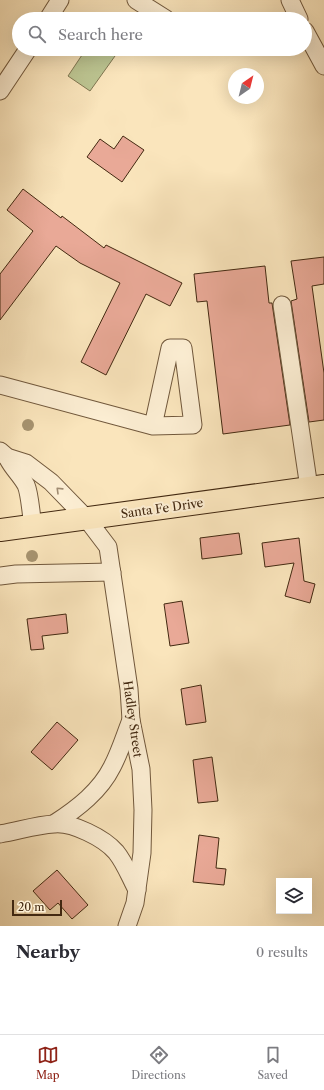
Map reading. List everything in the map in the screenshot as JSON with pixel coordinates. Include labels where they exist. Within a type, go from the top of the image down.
[{"type":"main road","name":"Santa Fe Drive","points":[[0,530],[316,487]]},
{"type":"street","points":[[52,12],[60,0]]},
{"type":"street","points":[[136,0],[155,12]]},
{"type":"street","points":[[292,1],[296,12]]},
{"type":"street","points":[[312,44],[324,66]]},
{"type":"street","points":[[0,90],[23,56]]},
{"type":"street","points":[[282,305],[316,487]]},
{"type":"street","points":[[0,385],[153,426]]},
{"type":"street","points":[[3,454],[27,487],[33,526]]},
{"type":"street","name":"Hadley Street","points":[[3,454],[26,463],[45,477],[86,518],[108,547],[129,689],[131,720],[141,769],[143,810],[142,853],[137,890],[128,926]]},
{"type":"street","points":[[0,576],[16,574],[112,572]]},
{"type":"street","points":[[55,823],[79,807],[97,789],[112,767],[131,720]]},
{"type":"street","points":[[0,834],[55,823],[77,826],[97,837],[116,851],[137,890]]},
{"type":"green space","points":[[81,56],[115,56],[90,91],[68,76]]},
{"type":"building","points":[[123,136],[144,150],[122,182],[87,157],[100,139],[114,149]]},
{"type":"building","points":[[23,189],[104,248],[106,245],[182,283],[170,306],[146,294],[106,375],[81,362],[120,283],[80,263],[56,246],[0,320],[0,274],[33,231],[7,210]]},
{"type":"building","points":[[324,257],[324,284],[312,286],[324,373],[324,420],[309,422],[291,301],[297,299],[291,261]]},
{"type":"building","points":[[265,266],[269,303],[272,303],[290,425],[223,434],[207,301],[197,302],[194,274]]},
{"type":"building","points":[[239,533],[242,554],[202,559],[200,538]]},
{"type":"building","points":[[299,538],[304,581],[315,584],[310,603],[285,596],[294,563],[265,567],[262,543]]},
{"type":"building","points":[[182,601],[189,643],[170,646],[164,604]]},
{"type":"building","points":[[66,614],[68,633],[42,636],[44,649],[31,650],[27,619]]},
{"type":"building","points":[[201,685],[206,722],[186,725],[181,689]]},
{"type":"building","points":[[57,722],[78,740],[52,770],[31,752]]},
{"type":"building","points":[[212,757],[218,801],[198,803],[193,760]]},
{"type":"building","points":[[199,835],[219,838],[216,868],[226,869],[224,885],[193,882]]},
{"type":"building","points":[[57,870],[88,905],[72,919],[58,903],[50,910],[33,891]]}]
